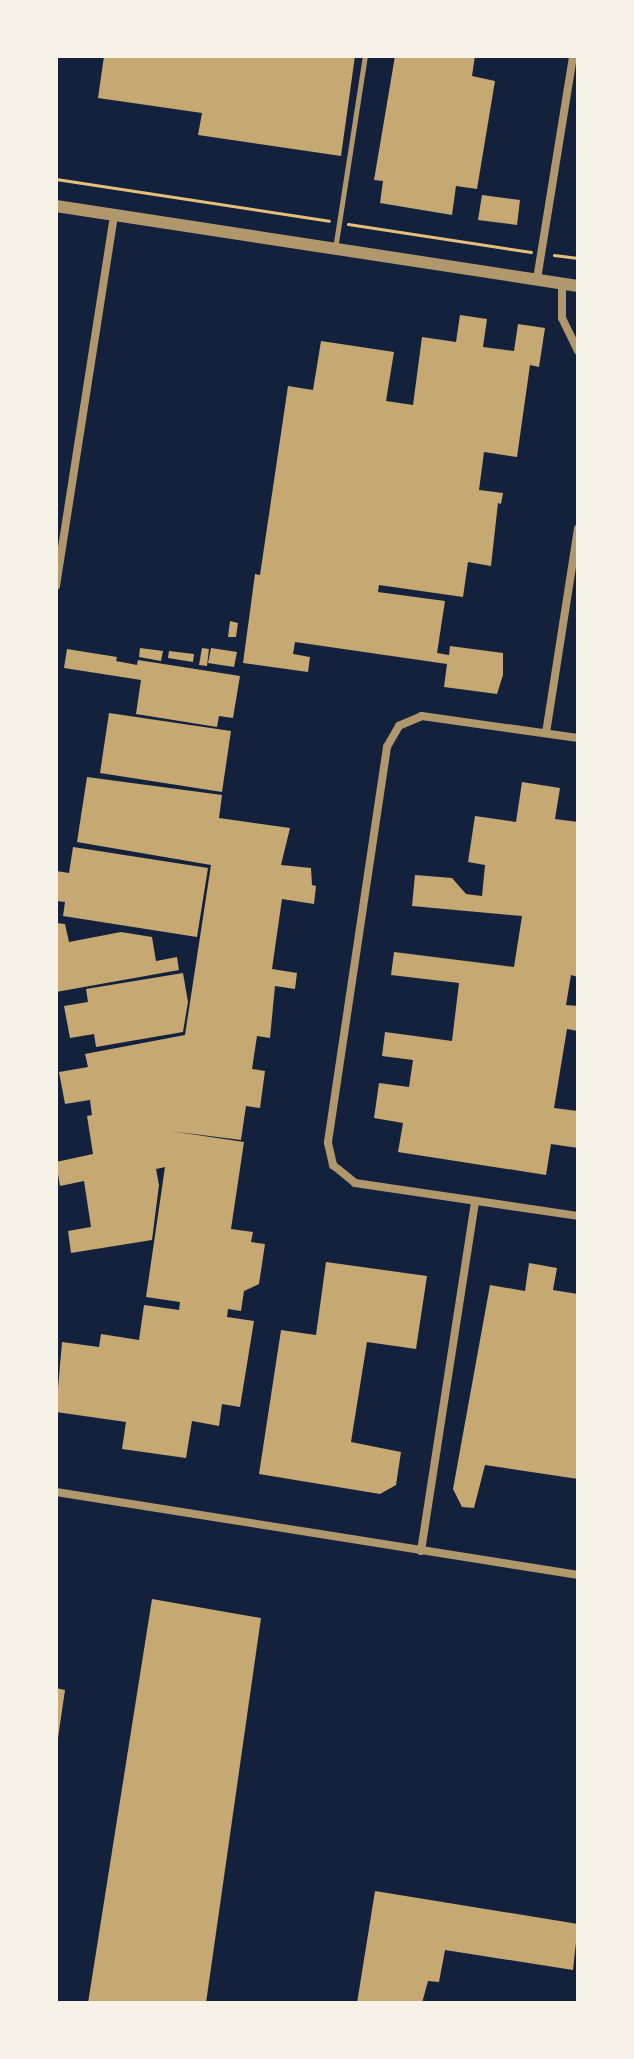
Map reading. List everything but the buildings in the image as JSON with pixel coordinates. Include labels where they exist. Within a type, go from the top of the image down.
[{"type":"street","points":[[537,279],[573,56]]},
{"type":"street","points":[[56,206],[578,286]]},
{"type":"street","points":[[56,586],[114,215]]},
{"type":"street","points":[[562,283],[562,318],[578,351]]},
{"type":"street","points":[[546,733],[578,528]]},
{"type":"street","points":[[578,738],[422,716],[399,726],[387,747],[328,1143],[333,1165],[355,1183],[578,1216]]},
{"type":"street","points":[[421,1551],[475,1201]]},
{"type":"street","points":[[56,1492],[578,1575]]},
{"type":"lane","points":[[335,249],[365,56]]},
{"type":"path","points":[[56,179],[578,258]]}]
